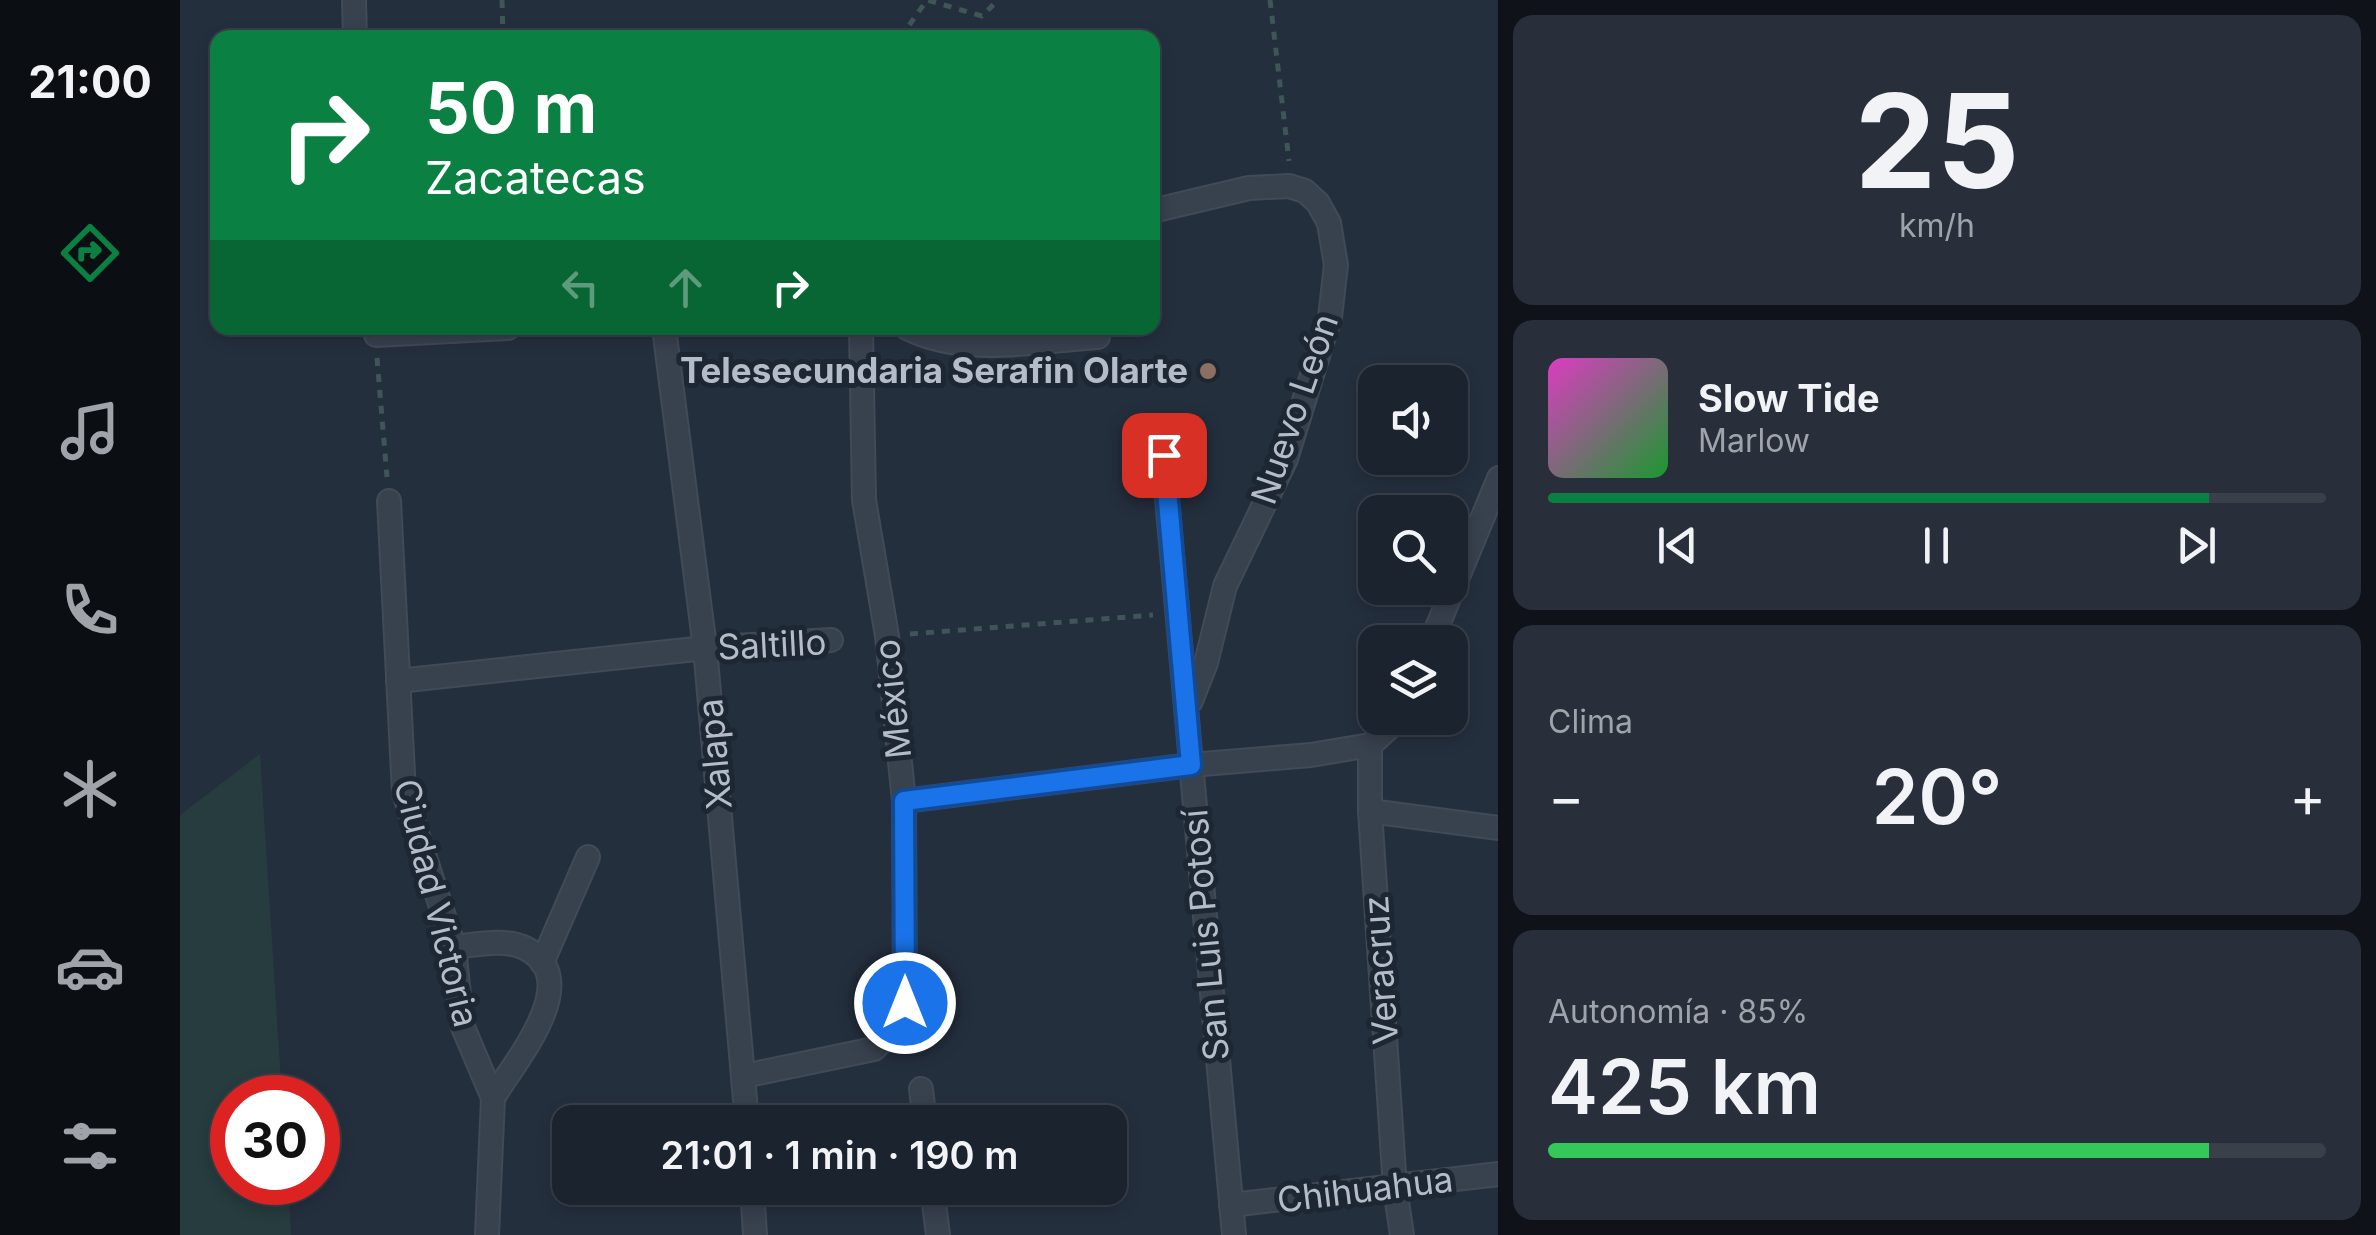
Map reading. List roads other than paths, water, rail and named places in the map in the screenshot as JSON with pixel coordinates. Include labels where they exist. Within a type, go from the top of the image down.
[{"type":"street","points":[[354,0],[355,30]]},
{"type":"street","name":"Nuevo León","points":[[1160,209],[1249,188],[1290,186],[1318,203],[1329,223],[1336,264],[1330,318],[1286,459],[1225,586],[1206,663],[1188,707]]},
{"type":"street","name":"Xalapa","points":[[665,335],[705,648],[746,1105]]},
{"type":"street","name":"México","points":[[744,1076],[874,1049],[894,1030],[905,1003],[904,801],[887,636],[864,500],[861,335]]},
{"type":"street","points":[[921,335],[966,346],[1098,337]]},
{"type":"street","name":"San Luis Potosí","points":[[1164,455],[1234,1235]]},
{"type":"street","points":[[1438,625],[1498,478]]},
{"type":"street","name":"Ciudad Victoria","points":[[389,501],[404,793],[454,947],[462,1025],[492,1098],[487,1235]]},
{"type":"street","name":"Saltillo","points":[[398,681],[705,648],[830,640]]},
{"type":"street","points":[[904,801],[1191,765],[1311,755],[1370,745],[1381,735]]},
{"type":"street","name":"Veracruz","points":[[1370,745],[1370,811],[1395,1188],[1402,1235]]},
{"type":"street","points":[[1370,811],[1498,828]]},
{"type":"street","points":[[542,963],[588,858]]},
{"type":"street","points":[[454,947],[500,943],[525,948],[542,963],[550,980],[549,1006],[492,1098]]},
{"type":"street","points":[[921,1090],[923,1105]]},
{"type":"street","name":"Chihuahua","points":[[1231,1205],[1498,1174]]},
{"type":"street","points":[[753,1205],[755,1235]]},
{"type":"street","points":[[934,1205],[938,1235]]},
{"type":"place","name":"Telesecundaria Serafin Olarte","points":[[1208,371]]}]
